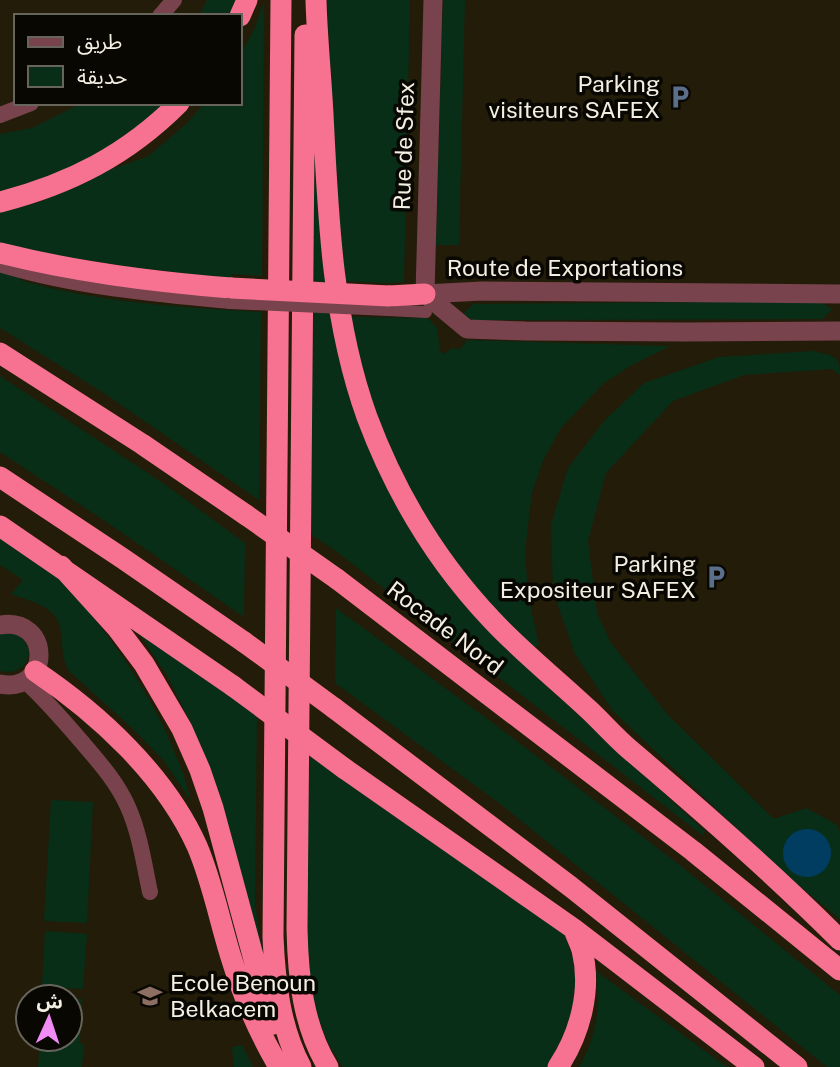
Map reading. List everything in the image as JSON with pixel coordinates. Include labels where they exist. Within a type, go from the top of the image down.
[{"type":"highway","points":[[281,0],[273,937],[279,1005],[301,1067]]},
{"type":"highway","points":[[306,0],[297,929],[303,1002],[318,1048],[328,1067]]},
{"type":"highway","points":[[316,0],[335,284],[361,397],[385,461],[401,493],[440,556],[469,594],[503,631],[627,747],[703,811],[840,940]]},
{"type":"highway","points":[[0,202],[68,180],[94,167],[148,132],[177,105]]},
{"type":"highway","points":[[1,260],[82,270],[230,295],[425,303]]},
{"type":"highway","name":"Rocade Nord","points":[[0,353],[142,444],[337,579],[694,852],[840,970]]},
{"type":"highway","points":[[0,477],[244,642],[334,708],[571,887],[797,1067]]},
{"type":"highway","points":[[0,526],[233,686],[345,769],[574,929],[754,1067]]},
{"type":"highway","points":[[61,566],[117,628],[144,664],[182,729],[213,808],[265,1000],[277,1035],[294,1067]]},
{"type":"highway","points":[[14,683],[64,692],[111,732],[158,782],[174,805],[198,849],[218,908],[229,952],[250,1009],[279,1067]]},
{"type":"highway","points":[[558,1067],[572,1043],[585,993],[582,950],[574,929]]},
{"type":"street","points":[[161,14],[174,0]]},
{"type":"street","name":"Rue de Sfex","points":[[425,303],[433,0]]},
{"type":"street","points":[[0,115],[26,105]]},
{"type":"street","name":"Route de Exportations","points":[[425,303],[496,291],[840,294]]},
{"type":"street","name":"Route de Exportations","points":[[425,303],[467,329],[840,331]]},
{"type":"street","points":[[3,622],[20,625],[29,631],[40,650],[39,661],[14,683],[38,693],[121,792],[134,822],[150,892]]},
{"type":"green space","points":[[207,0],[238,0],[232,14],[200,14]]},
{"type":"green space","points":[[327,0],[410,0],[404,282],[345,281],[339,223]]},
{"type":"green space","points":[[443,0],[465,0],[459,245],[436,245]]},
{"type":"green space","points":[[264,1],[262,276],[232,274],[231,279],[173,272],[0,244],[0,212],[39,202],[85,183],[108,170],[147,157],[185,125],[203,105],[242,105],[242,51],[254,30]]},
{"type":"green space","points":[[78,105],[165,105],[119,144],[40,182],[0,191],[0,134],[32,128]]},
{"type":"green space","points":[[312,159],[316,159],[369,449],[408,527],[458,597],[535,675],[705,831],[702,835],[337,552],[310,534]]},
{"type":"green space","points":[[0,269],[21,277],[20,280],[49,288],[109,299],[261,312],[259,500],[108,396],[0,328]]},
{"type":"green space","points":[[819,301],[832,309],[822,319],[473,320],[463,314],[473,304]]},
{"type":"green space","points":[[350,317],[428,318],[437,328],[440,351],[444,354],[452,348],[460,349],[467,340],[670,346],[604,383],[561,428],[543,461],[532,493],[525,551],[528,595],[539,645],[532,649],[458,569],[415,502],[378,422]]},
{"type":"green space","points":[[813,351],[836,359],[840,375],[832,369],[744,375],[673,401],[606,473],[588,541],[597,613],[611,643],[667,714],[774,819],[806,808],[836,824],[840,832],[840,919],[786,875],[613,711],[575,654],[553,592],[551,525],[568,468],[604,421],[644,383],[719,357]]},
{"type":"green space","points":[[0,376],[163,483],[245,543],[244,617],[0,452]]},
{"type":"green space","points":[[0,531],[71,588],[112,642],[165,729],[191,801],[164,761],[69,671],[63,655],[60,627],[52,613],[38,604],[11,594],[23,580],[0,565]]},
{"type":"green space","points":[[336,608],[681,866],[840,995],[840,1067],[827,1067],[499,803],[335,683]]},
{"type":"green space","points":[[130,619],[257,713],[255,904],[263,954],[209,765],[168,677]]},
{"type":"green space","points":[[0,634],[18,634],[27,645],[28,659],[17,670],[0,671]]},
{"type":"green space","points":[[307,754],[565,935],[576,969],[576,1012],[551,1067],[343,1067],[320,1024],[310,977],[307,928]]},
{"type":"green space","points":[[51,800],[93,802],[87,923],[44,921]]},
{"type":"green space","points":[[45,931],[87,934],[83,983],[42,983]]},
{"type":"green space","points":[[596,971],[728,1067],[579,1067],[590,1044],[596,1020]]},
{"type":"green space","points":[[242,1045],[253,1067],[234,1067],[232,1047]]},
{"type":"green space","points":[[39,1053],[83,1053],[82,1067],[38,1067]]},
{"type":"water","points":[[807,829],[816,830],[824,836],[830,844],[830,862],[824,870],[816,876],[807,877],[798,876],[790,870],[784,862],[783,853],[784,844],[790,836],[798,830]]},
{"type":"place","name":"Parking visiteurs SAFEX","points":[[680,97]]},
{"type":"place","name":"Parking Expositeur SAFEX","points":[[716,577]]},
{"type":"place","name":"Ecole Benoun Belkacem","points":[[150,996]]}]
